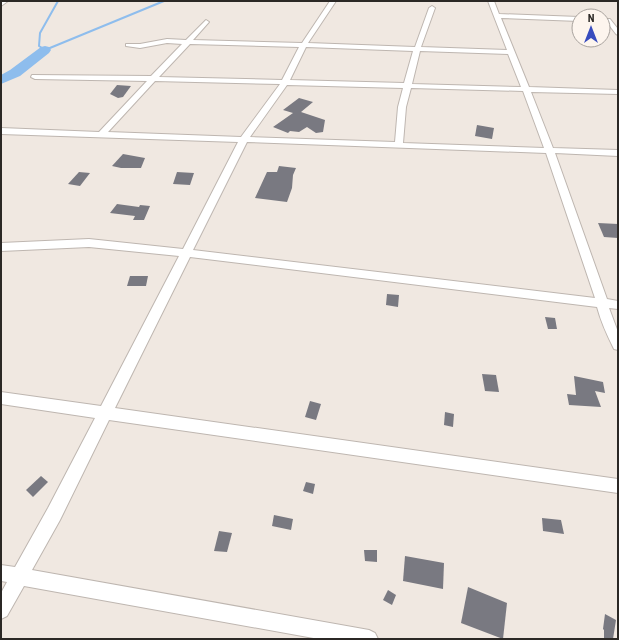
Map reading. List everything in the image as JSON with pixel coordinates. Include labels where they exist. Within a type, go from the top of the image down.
[{"type":"street","points":[[1,4],[5,1]]},
{"type":"street","points":[[1,610],[54,514],[244,139],[284,83],[305,45],[333,1]]},
{"type":"street","points":[[491,1],[550,151],[608,324],[618,345]]},
{"type":"street","points":[[399,145],[402,107],[418,49],[432,8]]},
{"type":"street","points":[[497,16],[571,19]]},
{"type":"street","points":[[102,134],[206,22]]},
{"type":"street","points":[[611,25],[618,33]]},
{"type":"street","points":[[128,46],[140,46],[167,41],[511,52]]},
{"type":"street","points":[[35,77],[618,92]]},
{"type":"street","points":[[1,131],[618,153]]},
{"type":"street","points":[[1,247],[89,243],[186,253],[618,305]]},
{"type":"street","points":[[1,398],[618,486]]},
{"type":"street","points":[[1,573],[369,639]]},
{"type":"building","points":[[117,85],[131,86],[123,97],[118,98],[110,94]]},
{"type":"building","points":[[299,98],[313,102],[301,112],[325,120],[323,132],[316,133],[307,127],[299,132],[290,131],[288,133],[273,127],[293,113],[283,110]]},
{"type":"building","points":[[477,125],[494,128],[492,139],[475,136]]},
{"type":"building","points":[[123,154],[145,158],[141,168],[121,168],[112,166]]},
{"type":"building","points":[[279,166],[296,168],[293,175],[292,188],[287,202],[255,198],[267,172],[277,172]]},
{"type":"building","points":[[79,172],[90,173],[80,186],[68,184]]},
{"type":"building","points":[[177,172],[194,173],[190,185],[173,184]]},
{"type":"building","points":[[117,204],[139,207],[140,205],[150,206],[144,220],[133,220],[135,216],[110,213]]},
{"type":"building","points":[[598,223],[618,224],[618,238],[604,237]]},
{"type":"building","points":[[130,276],[148,276],[146,286],[127,286]]},
{"type":"building","points":[[387,294],[399,295],[398,307],[386,305]]},
{"type":"building","points":[[545,317],[555,318],[557,329],[548,329]]},
{"type":"building","points":[[482,374],[496,375],[499,392],[485,391]]},
{"type":"building","points":[[574,376],[603,382],[605,393],[595,391],[601,407],[569,405],[567,394],[576,395]]},
{"type":"building","points":[[310,401],[321,404],[316,420],[305,417]]},
{"type":"building","points":[[445,412],[454,414],[453,427],[444,425]]},
{"type":"building","points":[[41,476],[48,482],[33,497],[26,490]]},
{"type":"building","points":[[306,482],[315,484],[313,494],[303,491]]},
{"type":"building","points":[[274,515],[293,519],[291,530],[272,526]]},
{"type":"building","points":[[542,518],[561,520],[564,534],[543,531]]},
{"type":"building","points":[[219,531],[232,533],[227,552],[214,551]]},
{"type":"building","points":[[364,550],[377,550],[377,562],[365,561]]},
{"type":"building","points":[[405,556],[444,563],[443,589],[403,581]]},
{"type":"building","points":[[468,587],[507,603],[503,639],[461,623]]},
{"type":"building","points":[[388,590],[396,595],[392,605],[383,600]]},
{"type":"building","points":[[605,614],[616,620],[613,639],[604,639],[603,629]]},
{"type":"waterway","points":[[58,1],[40,33],[39,46],[45,50],[164,1]]},
{"type":"waterway","points":[[1,80],[15,73],[45,50]]}]
